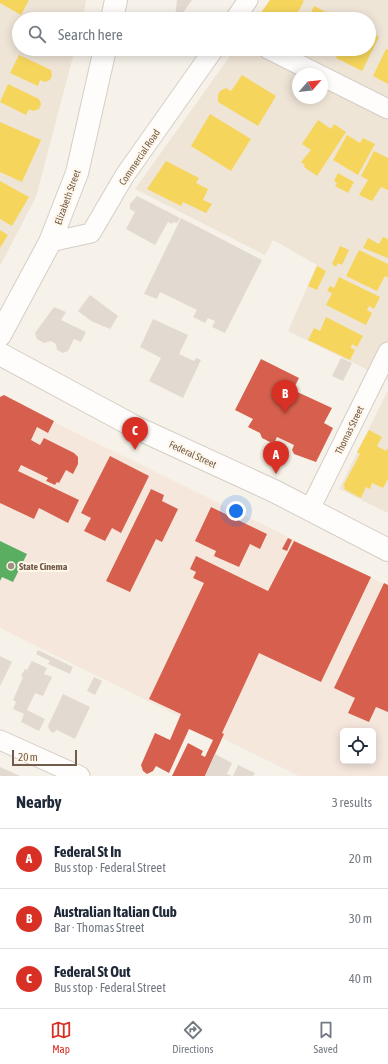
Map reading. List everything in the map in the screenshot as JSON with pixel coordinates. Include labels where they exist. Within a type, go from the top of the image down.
[{"type":"street","points":[[113,12],[116,0]]},
{"type":"street","points":[[240,12],[248,0]]},
{"type":"street","name":"Elizabeth Street","points":[[0,335],[50,242],[77,173],[103,56]]},
{"type":"street","name":"Commercial Road","points":[[50,242],[90,233],[125,175],[209,56]]},
{"type":"street","points":[[282,56],[306,68]]},
{"type":"street","points":[[328,79],[388,109]]},
{"type":"street","name":"Thomas Street","points":[[310,509],[388,352]]},
{"type":"street","name":"Federal Street","points":[[0,354],[137,428],[310,509],[388,550]]},
{"type":"street","points":[[0,740],[80,776]]},
{"type":"shaded area","points":[[0,0],[86,0],[84,12],[12,12],[12,56],[73,56],[36,197],[0,266]]},
{"type":"shaded area","points":[[270,0],[388,0],[388,380],[288,331],[317,265],[273,240],[265,255],[135,189],[230,56],[376,56],[376,12],[262,12]]},
{"type":"shaded area","points":[[388,390],[388,513],[339,489]]},
{"type":"shaded area","points":[[3,397],[388,586],[388,776],[299,776],[0,628],[0,403]]},
{"type":"building: Homes","points":[[0,0],[29,0],[23,12],[16,12],[0,3]]},
{"type":"building: Homes","points":[[270,0],[304,1],[298,12],[261,12]]},
{"type":"building: Homes","points":[[314,6],[326,12],[311,12]]},
{"type":"building: Homes","points":[[376,36],[379,37],[376,43]]},
{"type":"building: Homes","points":[[386,49],[388,50],[388,84],[373,76]]},
{"type":"building: Homes","points":[[18,56],[21,56],[51,70],[52,75],[50,80],[45,82],[40,80],[38,86],[10,73]]},
{"type":"building: Homes","points":[[337,56],[370,56],[362,71],[336,58]]},
{"type":"building: Homes","points":[[242,75],[276,96],[258,126],[218,102],[218,95],[220,91],[226,88],[231,91]]},
{"type":"building: Homes","points":[[8,84],[39,99],[41,104],[39,109],[33,111],[29,109],[26,115],[0,102]]},
{"type":"building: Homes","points":[[210,114],[251,139],[231,171],[191,146]]},
{"type":"building: Homes","points":[[318,120],[331,129],[334,124],[346,132],[317,176],[304,167],[305,165],[301,162],[311,150],[302,144]]},
{"type":"building: Homes","points":[[0,122],[41,140],[22,182],[0,172]]},
{"type":"building: Homes","points":[[347,135],[360,143],[363,138],[375,144],[358,175],[333,160]]},
{"type":"building: Homes","points":[[374,151],[388,158],[388,190],[381,187],[372,201],[359,195],[368,180],[361,176]]},
{"type":"building: Homes","points":[[166,161],[199,178],[196,183],[208,189],[203,200],[212,204],[206,213],[183,202],[181,206],[147,189]]},
{"type":"building: Homes","points":[[338,173],[354,182],[348,193],[335,186],[337,183],[334,181]]},
{"type":"building: Homes","points":[[0,181],[29,197],[12,226],[0,219]]},
{"type":"building: Homes","points":[[0,230],[8,235],[0,248]]},
{"type":"building: Homes","points":[[383,237],[388,239],[388,258],[363,248],[368,238],[379,244]]},
{"type":"building: Homes","points":[[340,246],[349,250],[342,265],[338,263],[336,267],[332,264]]},
{"type":"building: Homes","points":[[359,250],[388,264],[388,278],[385,276],[377,291],[346,276]]},
{"type":"building: Homes","points":[[317,266],[326,271],[317,290],[308,286]]},
{"type":"building: Homes","points":[[339,277],[380,297],[374,309],[369,306],[367,310],[372,313],[366,325],[326,305],[332,293],[327,291],[330,286],[334,288]]},
{"type":"building: Homes","points":[[326,317],[363,336],[357,347],[352,344],[351,348],[355,350],[350,360],[308,340],[314,328],[320,331]]},
{"type":"building: Homes","points":[[369,430],[382,437],[377,446],[386,451],[388,448],[388,479],[383,488],[372,483],[370,489],[366,487],[361,498],[344,489],[345,487],[343,486],[360,454],[357,452]]},
{"type":"building: Shops","points":[[261,359],[299,378],[293,390],[332,408],[324,423],[333,428],[316,462],[294,454],[292,450],[294,445],[277,437],[275,441],[270,442],[262,438],[260,433],[248,427],[253,419],[235,410]]},
{"type":"building: Shops","points":[[4,395],[54,421],[48,433],[37,427],[31,440],[40,445],[44,438],[74,453],[78,457],[78,464],[73,474],[66,470],[59,483],[57,482],[55,485],[46,481],[48,478],[21,465],[18,471],[79,500],[68,523],[39,508],[34,519],[0,503],[0,397]]},
{"type":"building: Shops","points":[[110,456],[149,476],[121,533],[112,528],[105,541],[84,531],[91,518],[81,513]]},
{"type":"building: Shops","points":[[151,489],[164,495],[162,501],[178,509],[162,542],[156,539],[130,592],[106,581]]},
{"type":"building: Shops","points":[[211,507],[267,534],[260,549],[250,544],[239,567],[214,556],[216,551],[195,541]]},
{"type":"building: Shops","points":[[288,538],[292,540],[287,551],[282,549]]},
{"type":"building: Shops","points":[[294,541],[371,577],[321,682],[259,653],[222,733],[224,734],[205,776],[172,776],[188,743],[203,751],[201,755],[205,757],[213,740],[189,729],[169,773],[156,766],[153,771],[147,774],[143,771],[141,765],[155,733],[170,740],[181,714],[149,699],[204,583],[193,578],[196,572],[190,569],[196,556],[268,591]]},
{"type":"building: Shops","points":[[384,583],[388,585],[388,712],[376,707],[369,722],[348,713],[355,698],[334,688]]},
{"type":"building: Public","name":"State Cinema","points":[[0,541],[27,554],[13,582],[2,577],[0,581]]},
{"type":"building: Other","points":[[177,0],[192,0],[184,12],[176,12]]},
{"type":"building: Other","points":[[137,196],[180,218],[177,223],[173,222],[172,224],[168,222],[155,245],[126,229],[135,212],[130,209],[130,204]]},
{"type":"building: Other","points":[[181,218],[262,260],[225,333],[212,327],[215,321],[208,318],[205,323],[193,317],[197,310],[160,292],[157,299],[144,294]]},
{"type":"building: Other","points":[[90,295],[118,316],[110,329],[91,321],[78,311]]},
{"type":"building: Other","points":[[54,307],[66,312],[61,320],[86,332],[81,342],[74,339],[68,351],[63,353],[57,350],[56,344],[51,341],[44,343],[37,339],[35,333]]},
{"type":"building: Other","points":[[153,319],[188,335],[179,354],[194,361],[196,358],[201,360],[183,398],[149,381],[161,358],[140,347]]},
{"type":"building: Other","points":[[341,358],[352,363],[343,381],[332,376]]},
{"type":"building: Other","points":[[38,650],[73,667],[70,674],[48,664],[50,661],[36,654]]},
{"type":"building: Other","points":[[0,656],[12,662],[0,686]]},
{"type":"building: Other","points":[[32,661],[47,668],[44,674],[52,677],[43,696],[35,693],[27,710],[45,719],[39,731],[21,722],[24,714],[13,709],[16,702],[13,700],[23,677],[21,676],[25,669],[27,670]]},
{"type":"building: Other","points":[[94,677],[102,681],[95,695],[87,691]]},
{"type":"building: Other","points":[[63,694],[90,707],[75,739],[57,730],[53,733],[50,731],[48,726]]},
{"type":"building: Other","points":[[215,754],[232,763],[227,774],[232,776],[205,776]]},
{"type":"building: Other","points":[[238,765],[255,773],[253,776],[233,776]]},
{"type":"building: Other","points":[[0,767],[20,776],[0,776]]},
{"type":"place","name":"Australian Italian Club","points":[[285,413]]},
{"type":"place","name":"Federal St Out","points":[[135,450]]},
{"type":"place","name":"Federal St In","points":[[276,474]]},
{"type":"place","name":"State Cinema","points":[[11,566]]}]
